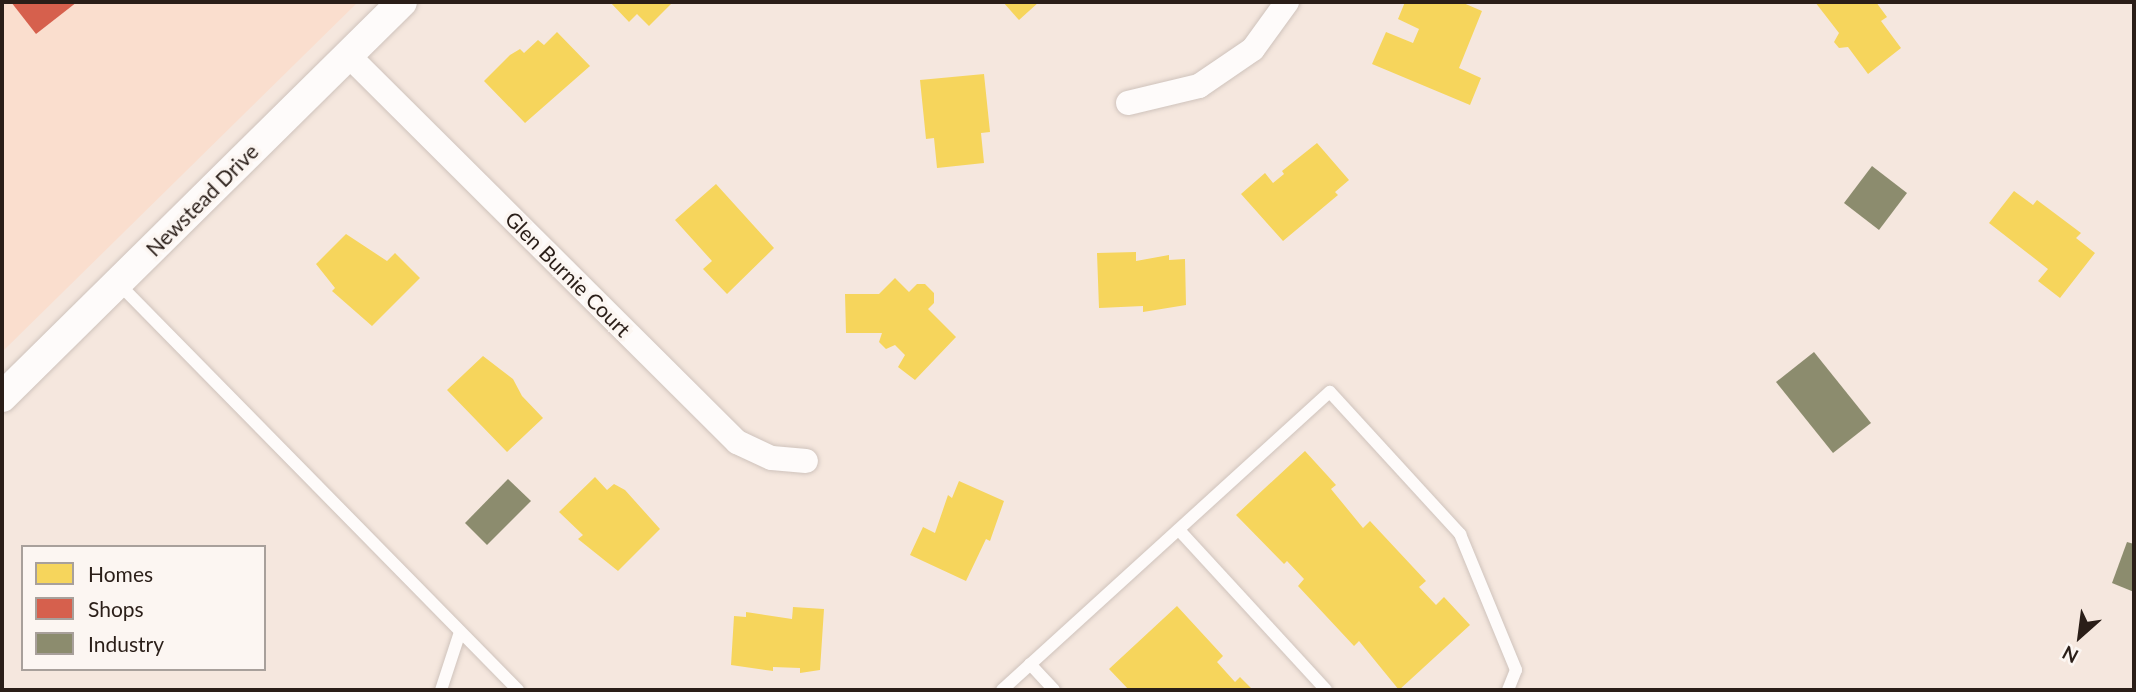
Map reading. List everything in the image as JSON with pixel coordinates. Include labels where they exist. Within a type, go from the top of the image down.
[{"type":"street","name":"Newstead Drive","points":[[2,397],[402,2]]},
{"type":"street","points":[[1128,103],[1199,86],[1253,49],[1287,2]]},
{"type":"street","name":"Glen Burnie Court","points":[[348,55],[737,442],[772,458],[806,461]]},
{"type":"lane","points":[[118,282],[518,690]]},
{"type":"lane","points":[[1002,690],[1330,393],[1460,534],[1516,670],[1508,690]]},
{"type":"lane","points":[[1179,530],[1326,690]]},
{"type":"lane","points":[[441,690],[460,632]]},
{"type":"lane","points":[[1030,664],[1054,690]]},
{"type":"shaded area","points":[[2,2],[358,2],[2,352]]},
{"type":"building: Homes","points":[[610,2],[673,2],[649,26],[637,14],[629,22]]},
{"type":"building: Homes","points":[[1003,2],[1039,2],[1019,20]]},
{"type":"building: Homes","points":[[1405,2],[1461,2],[1482,11],[1459,68],[1481,78],[1470,105],[1372,64],[1386,32],[1413,43],[1419,29],[1398,19]]},
{"type":"building: Homes","points":[[1815,2],[1876,2],[1887,17],[1881,21],[1901,48],[1868,74],[1848,47],[1839,48],[1834,42],[1839,33]]},
{"type":"building: Homes","points":[[557,32],[590,66],[525,123],[484,81],[510,55],[520,49],[524,53],[538,40],[544,45]]},
{"type":"building: Homes","points":[[984,74],[990,132],[981,133],[984,163],[937,168],[934,138],[926,139],[920,80]]},
{"type":"building: Homes","points":[[1317,143],[1349,180],[1335,192],[1338,195],[1283,241],[1241,194],[1265,173],[1273,183],[1284,174],[1282,171]]},
{"type":"building: Homes","points":[[716,184],[774,248],[727,294],[703,269],[712,261],[675,220]]},
{"type":"building: Homes","points":[[2014,191],[2033,205],[2037,200],[2081,233],[2076,238],[2095,253],[2060,298],[2038,281],[2048,269],[1989,223]]},
{"type":"building: Homes","points":[[346,234],[387,261],[395,253],[420,278],[372,326],[332,291],[335,288],[316,264]]},
{"type":"building: Homes","points":[[1136,252],[1136,261],[1169,255],[1169,260],[1185,259],[1186,305],[1143,312],[1143,306],[1099,308],[1097,253]]},
{"type":"building: Homes","points":[[895,278],[909,292],[917,284],[925,284],[934,293],[934,303],[928,309],[956,337],[915,380],[898,367],[905,355],[895,345],[886,349],[879,342],[882,333],[846,333],[845,294],[879,294]]},
{"type":"building: Homes","points":[[483,356],[513,379],[522,396],[543,418],[507,452],[447,390]]},
{"type":"building: Homes","points":[[1305,451],[1336,485],[1331,489],[1363,528],[1370,521],[1426,581],[1419,587],[1436,605],[1444,597],[1470,625],[1399,690],[1359,641],[1354,646],[1298,586],[1304,579],[1287,561],[1284,564],[1236,515]]},
{"type":"building: Homes","points":[[595,477],[607,490],[614,484],[625,490],[660,529],[618,571],[578,539],[583,535],[559,512]]},
{"type":"building: Homes","points":[[959,481],[1004,501],[990,541],[986,539],[966,581],[910,555],[923,527],[935,533],[948,495],[952,498]]},
{"type":"building: Homes","points":[[1177,606],[1223,656],[1217,662],[1235,682],[1240,677],[1253,690],[1129,690],[1109,669]]},
{"type":"building: Homes","points":[[793,607],[824,609],[820,670],[800,673],[800,668],[773,667],[773,671],[731,665],[734,616],[746,617],[746,612],[792,619]]},
{"type":"building: Shops","points":[[11,2],[77,2],[36,34]]},
{"type":"building: Industry","points":[[1872,166],[1907,193],[1879,230],[1844,203]]},
{"type":"building: Industry","points":[[1814,352],[1871,423],[1833,453],[1776,382]]},
{"type":"building: Industry","points":[[508,479],[531,501],[487,545],[465,523]]},
{"type":"building: Industry","points":[[2127,542],[2134,544],[2134,592],[2112,583]]}]
